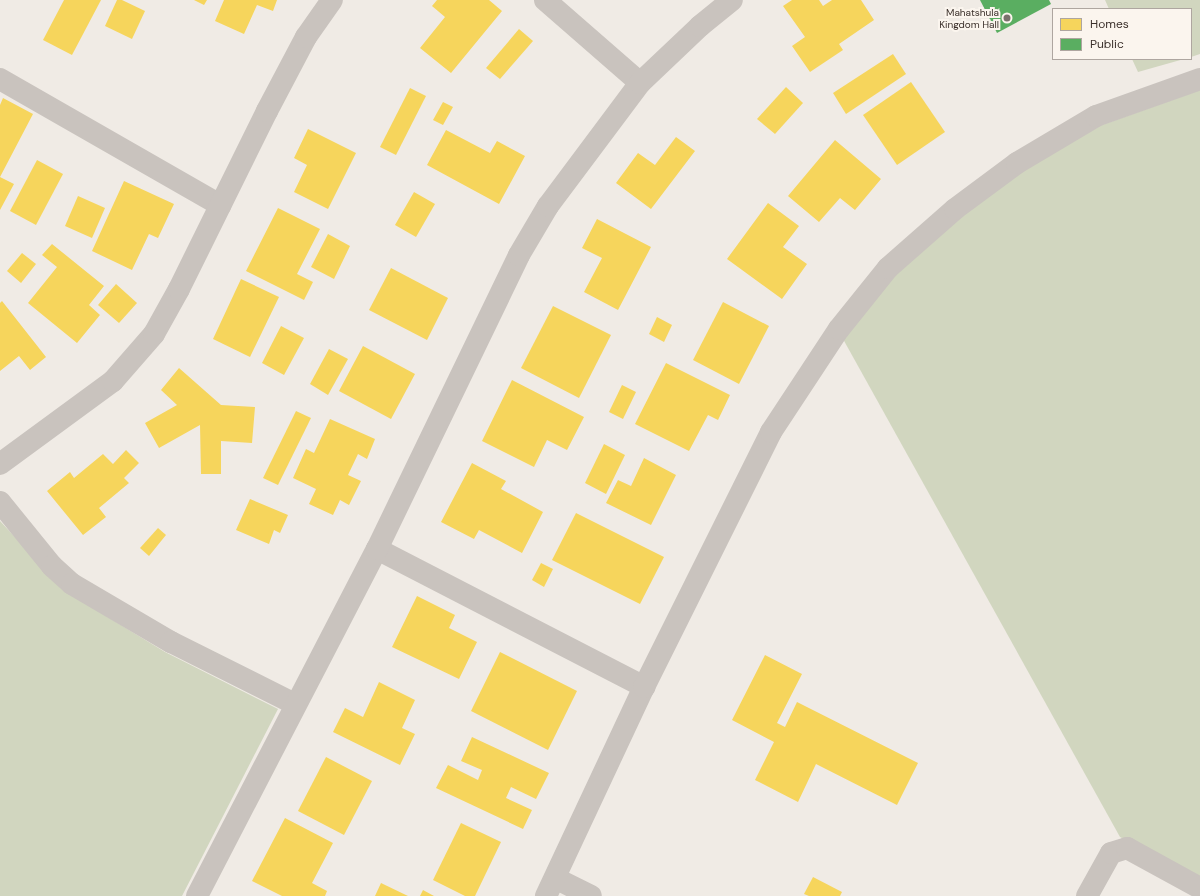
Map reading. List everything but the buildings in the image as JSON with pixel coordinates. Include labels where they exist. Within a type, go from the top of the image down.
[{"type":"street","points":[[0,464],[113,381],[154,334],[179,289],[306,37],[332,0]]},
{"type":"street","points":[[544,0],[640,83]]},
{"type":"street","points":[[197,896],[295,704],[377,549],[519,255],[548,206],[640,83],[700,26],[732,0]]},
{"type":"street","points":[[0,79],[220,205]]},
{"type":"street","points":[[591,896],[550,887],[644,687],[771,432],[839,329],[888,268],[955,209],[1017,163],[1096,116],[1200,79]]},
{"type":"street","points":[[0,502],[52,566],[72,584],[171,642],[295,704]]},
{"type":"street","points":[[377,549],[644,687]]},
{"type":"street","points":[[1087,896],[1110,853],[1127,848],[1200,888]]},
{"type":"green space","points":[[1105,0],[1200,0],[1200,54],[1192,57],[1192,8],[1109,8]]},
{"type":"green space","points":[[1132,60],[1180,60],[1138,72]]},
{"type":"green space","points":[[1200,90],[1200,880],[1120,837],[843,339],[893,275],[959,218],[1025,168],[1102,125]]},
{"type":"green space","points":[[0,521],[65,591],[165,652],[278,709],[182,896],[0,896]]},
{"type":"place","name":"Mahatshula Kingdom Hall","points":[[1007,18]]}]
